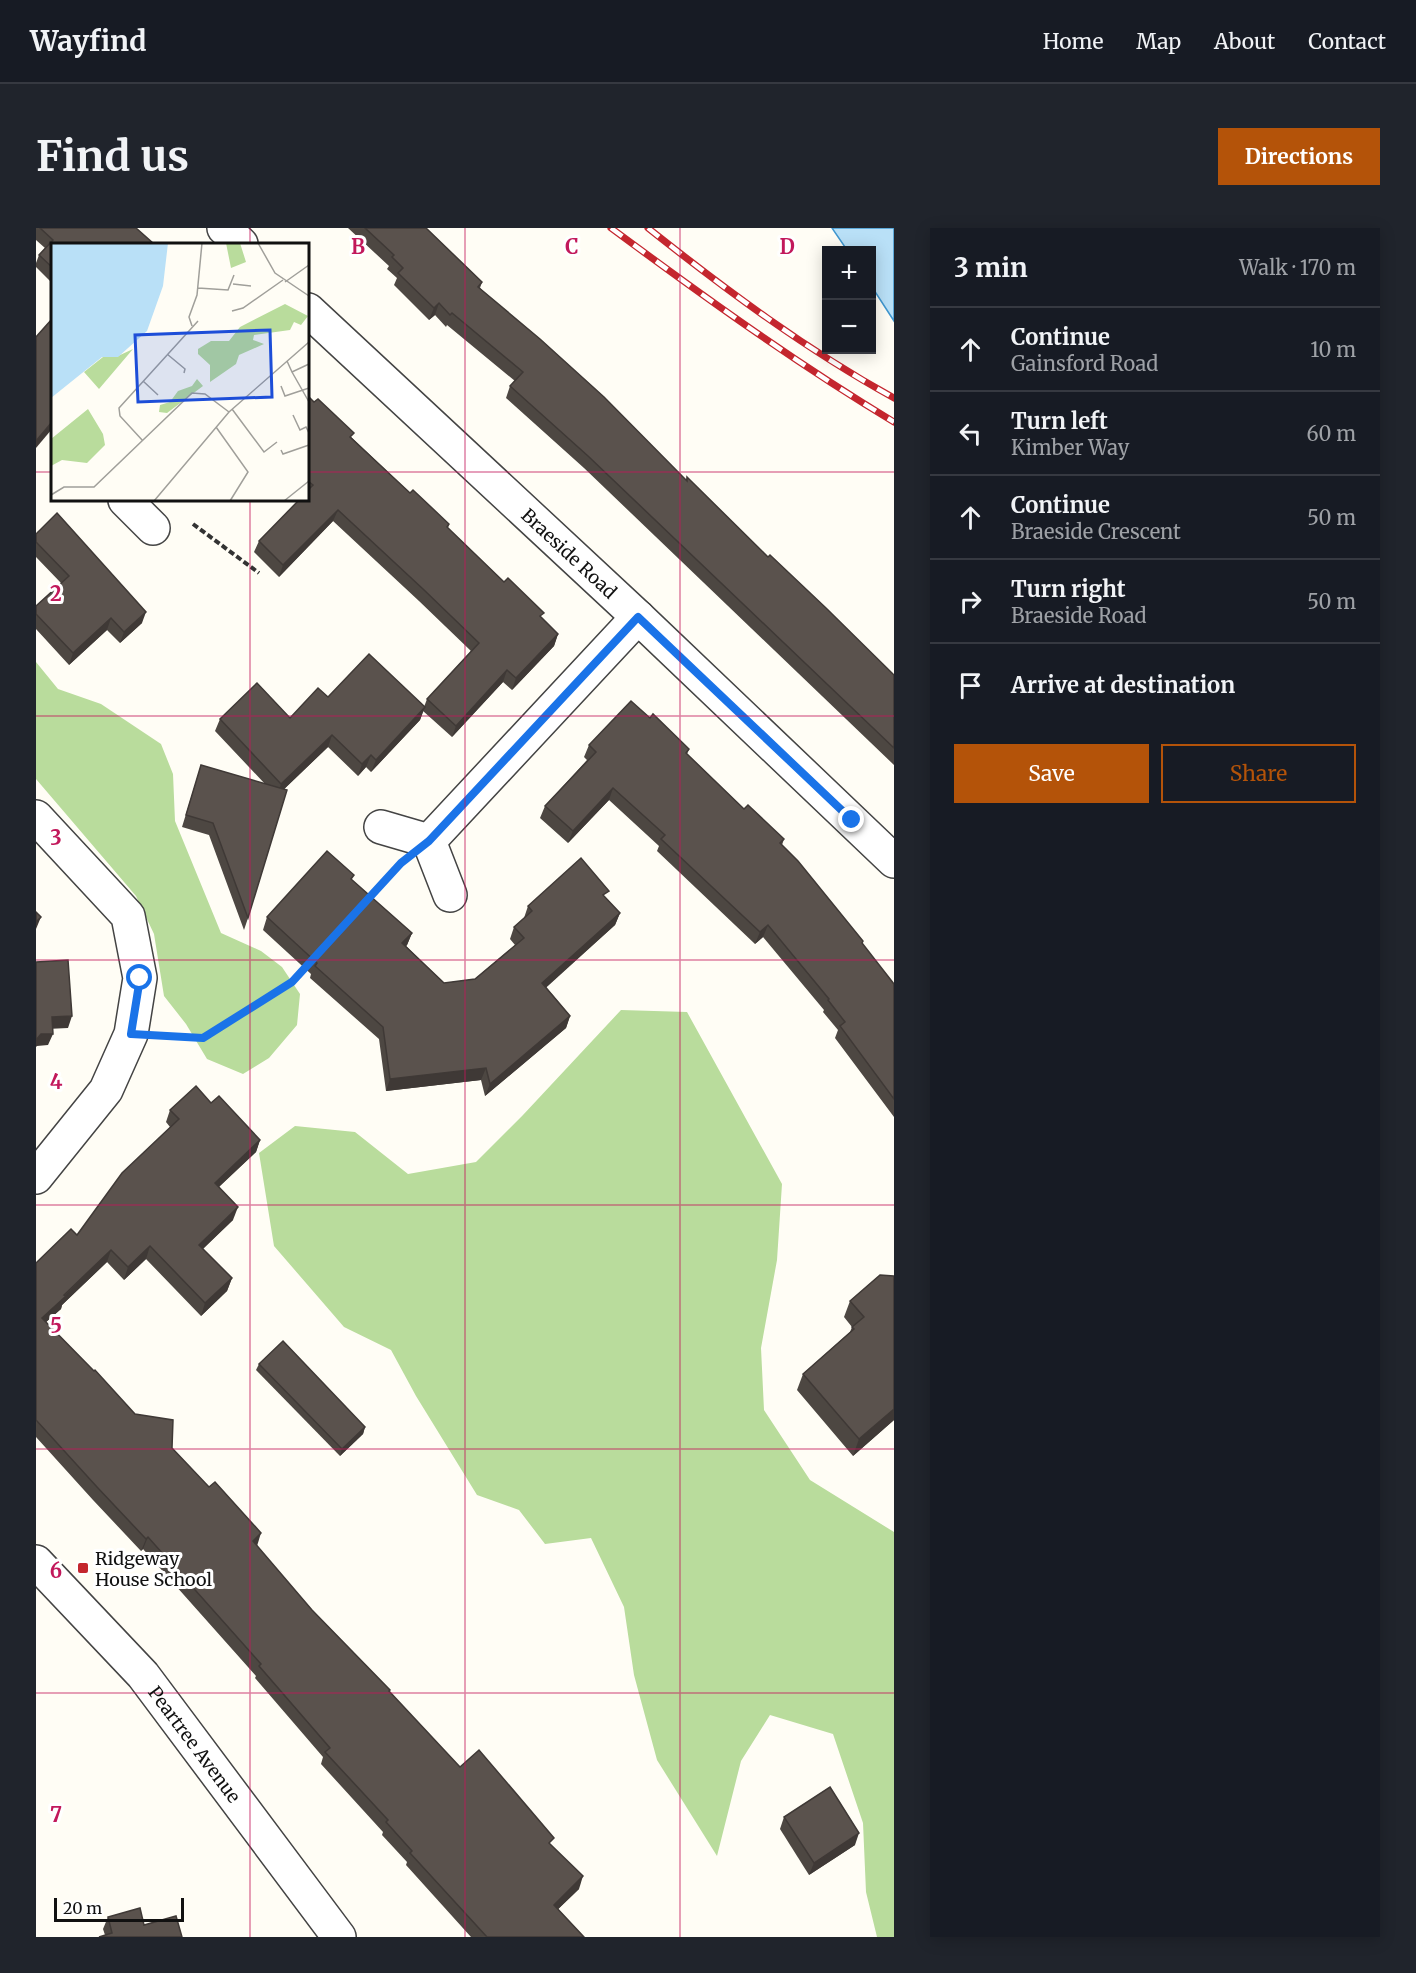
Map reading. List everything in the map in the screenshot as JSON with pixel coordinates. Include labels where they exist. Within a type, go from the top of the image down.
[{"type":"street","points":[[224,228],[240,243]]},
{"type":"street","name":"Braeside Road","points":[[309,311],[638,617],[888,855]]},
{"type":"street","points":[[126,501],[153,528]]},
{"type":"street","points":[[429,841],[638,617]]},
{"type":"street","points":[[36,817],[128,916],[140,978],[131,1034],[106,1090],[36,1176]]},
{"type":"street","points":[[381,827],[429,841]]},
{"type":"street","points":[[429,841],[450,896]]},
{"type":"street","name":"Peartree Avenue","points":[[36,1562],[143,1675],[339,1937]]},
{"type":"path","points":[[189,522],[259,573]]},
{"type":"path","points":[[362,905],[401,863],[429,841]]},
{"type":"path","points":[[131,1034],[203,1038],[292,982],[308,965]]},
{"type":"green space","points":[[36,662],[58,689],[101,704],[161,744],[173,774],[175,821],[221,933],[261,951],[282,967],[300,994],[297,1025],[269,1058],[243,1074],[207,1059],[186,1024],[164,996],[154,934],[136,896],[36,779]]},
{"type":"green space","points":[[621,1010],[687,1012],[782,1184],[777,1260],[761,1348],[764,1410],[810,1480],[894,1532],[894,1937],[877,1937],[866,1892],[863,1823],[833,1734],[770,1715],[741,1761],[717,1856],[657,1760],[634,1675],[624,1607],[591,1538],[545,1544],[519,1510],[477,1495],[416,1396],[391,1350],[344,1327],[274,1246],[259,1153],[295,1126],[355,1132],[408,1174],[476,1162]]},
{"type":"water","points":[[832,228],[894,228],[894,321],[876,293],[876,246],[844,246]]},
{"type":"building","points":[[40,228],[136,228],[153,243],[51,243],[51,266],[39,255],[53,240]]},
{"type":"building","points":[[365,228],[426,228],[482,282],[478,287],[604,397],[687,481],[687,477],[768,557],[770,555],[826,608],[894,675],[894,748],[588,456],[510,386],[523,372],[452,313],[450,315],[439,303],[434,308],[398,273],[403,268],[392,257],[394,255]]},
{"type":"building","points":[[51,320],[51,423],[36,441],[36,337]]},
{"type":"building","points":[[309,397],[314,402],[318,399],[354,433],[350,437],[410,493],[413,490],[449,524],[447,527],[504,582],[508,578],[544,613],[540,616],[558,634],[516,678],[507,670],[456,726],[427,699],[479,643],[423,589],[338,510],[283,565],[259,541],[298,501],[309,501],[309,489],[313,485],[309,482]]},
{"type":"building","points":[[57,513],[146,612],[124,632],[111,618],[73,653],[36,614],[36,606],[69,576],[36,542],[36,534]]},
{"type":"building","points":[[369,654],[425,707],[376,760],[371,755],[362,764],[332,735],[281,784],[220,719],[257,683],[290,718],[318,688],[328,697]]},
{"type":"building","points":[[631,701],[650,718],[653,714],[689,749],[686,753],[744,809],[748,805],[784,839],[780,843],[798,861],[863,941],[862,943],[894,984],[894,1099],[840,1026],[845,1022],[829,999],[768,925],[760,932],[661,839],[665,835],[613,788],[573,831],[545,806],[596,752],[589,745]]},
{"type":"building","points":[[201,765],[287,790],[248,918],[213,823],[186,815]]},
{"type":"building","points":[[327,851],[354,875],[351,879],[412,933],[402,943],[444,983],[475,979],[524,938],[514,927],[532,911],[528,906],[581,858],[609,891],[603,895],[620,913],[542,983],[570,1016],[490,1084],[486,1068],[390,1079],[383,1027],[315,966],[317,963],[267,917]]},
{"type":"building","points":[[36,912],[41,917],[36,922]]},
{"type":"building","points":[[68,960],[72,1016],[52,1017],[53,1034],[41,1034],[36,1040],[36,962]]},
{"type":"building","points":[[196,1086],[211,1103],[219,1096],[260,1140],[215,1183],[238,1207],[199,1245],[232,1278],[205,1303],[150,1246],[128,1267],[111,1250],[42,1318],[95,1370],[135,1414],[173,1420],[172,1448],[209,1487],[215,1482],[261,1533],[253,1541],[312,1610],[390,1690],[460,1767],[479,1750],[554,1838],[549,1843],[583,1876],[554,1905],[584,1937],[487,1937],[410,1853],[412,1851],[386,1822],[388,1820],[325,1752],[330,1748],[259,1666],[261,1664],[148,1537],[146,1539],[36,1420],[36,1263],[71,1229],[77,1235],[122,1173],[179,1119],[170,1110]]},
{"type":"building","points":[[880,1275],[894,1276],[894,1409],[859,1439],[803,1374],[854,1329],[852,1327],[864,1317],[850,1301]]},
{"type":"building","points":[[283,1341],[365,1427],[342,1449],[259,1364]]},
{"type":"building","points":[[830,1787],[859,1833],[814,1863],[784,1817]]},
{"type":"building","points":[[140,1908],[144,1925],[176,1916],[182,1937],[99,1937],[112,1933],[108,1917]]},
{"type":"railway","points":[[611,228],[750,328],[894,422]]},
{"type":"railway","points":[[648,228],[768,318],[830,360],[894,398]]},
{"type":"place","name":"Ridgeway House School","points":[[83,1568]]},
{"type":"route","points":[[140,978],[131,1034],[203,1038],[292,982],[401,863],[429,841],[638,617],[852,820]]}]
